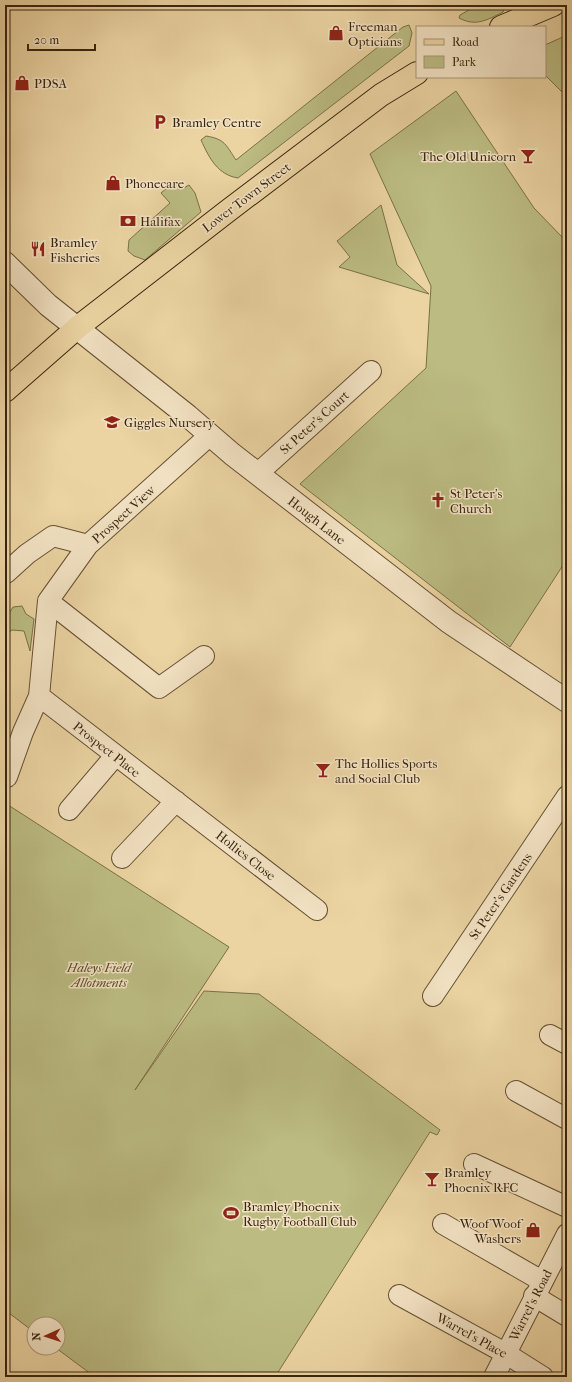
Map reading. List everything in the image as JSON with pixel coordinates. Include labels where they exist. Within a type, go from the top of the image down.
[{"type":"main road","points":[[503,26],[553,5]]},
{"type":"main road","name":"Lower Town Street","points":[[5,391],[78,327],[381,95],[416,74]]},
{"type":"street","name":"Hough Lane","points":[[5,263],[48,304],[188,416],[209,436],[257,474],[449,622],[567,701]]},
{"type":"street","name":"St Peter's Court","points":[[257,474],[371,371]]},
{"type":"street","name":"Prospect View","points":[[48,601],[88,545],[209,436]]},
{"type":"street","points":[[6,573],[27,554],[53,536],[88,545]]},
{"type":"street","points":[[48,601],[159,688],[204,656]]},
{"type":"street","points":[[7,777],[23,732],[39,696],[48,601]]},
{"type":"street","name":"Prospect Place","points":[[39,696],[115,756],[176,801]]},
{"type":"street","points":[[69,810],[115,756]]},
{"type":"street","name":"St Peter's Gardens","points":[[433,996],[567,796]]},
{"type":"street","points":[[122,858],[176,801]]},
{"type":"street","name":"Hollies Close","points":[[176,801],[317,910]]},
{"type":"street","points":[[550,1035],[567,1044]]},
{"type":"street","points":[[516,1091],[567,1119]]},
{"type":"street","points":[[474,1164],[567,1207]]},
{"type":"street","points":[[443,1224],[538,1289],[567,1316]]},
{"type":"street","name":"Warrel's Road","points":[[494,1377],[567,1234]]},
{"type":"street","name":"Warrel's Place","points":[[399,1296],[505,1353],[543,1377]]},
{"type":"green space","points":[[478,5],[506,5],[503,12],[492,18],[471,22],[459,18],[460,15]]},
{"type":"green space","points":[[409,25],[412,33],[409,46],[238,178],[225,173],[215,165],[201,140],[206,136],[221,141],[236,160],[403,27]]},
{"type":"green space","points":[[567,35],[567,97],[546,76],[546,45]]},
{"type":"green space","points":[[456,91],[534,208],[564,239],[567,238],[567,559],[510,647],[300,484],[426,368],[431,286],[370,154]]},
{"type":"green space","points":[[175,181],[182,189],[189,185],[195,193],[201,212],[145,260],[134,256],[128,251],[129,240],[170,203],[161,193]]},
{"type":"green space","points":[[381,205],[397,265],[429,294],[339,267],[350,257],[337,241]]},
{"type":"green space","points":[[22,606],[26,614],[34,619],[30,651],[24,631],[12,630],[5,635],[5,620],[13,607]]},
{"type":"green space","name":"Haleys Field Allotments","points":[[5,803],[229,947],[135,1090],[204,991],[259,994],[440,1130],[437,1135],[430,1132],[275,1377],[95,1377],[66,1355],[66,1316],[26,1316],[26,1326],[5,1310]]},
{"type":"place","name":"Freeman Opticians","points":[[336,33]]},
{"type":"place","name":"PDSA","points":[[22,83]]},
{"type":"place","name":"Bramley Centre","points":[[160,122]]},
{"type":"place","name":"The Old Unicorn","points":[[528,156]]},
{"type":"place","name":"Phonecare","points":[[113,183]]},
{"type":"place","name":"Halifax","points":[[128,221]]},
{"type":"place","name":"Bramley Fisheries","points":[[38,249]]},
{"type":"place","name":"Giggles Nursery","points":[[112,422]]},
{"type":"place","name":"St Peter's Church","points":[[438,500]]},
{"type":"place","name":"The Hollies Sports and Social Club","points":[[323,770]]},
{"type":"place","name":"Bramley Phoenix RFC","points":[[432,1179]]},
{"type":"place","name":"Bramley Phoenix Rugby Football Club","points":[[231,1213]]},
{"type":"place","name":"Woof Woof Washers","points":[[533,1230]]}]
